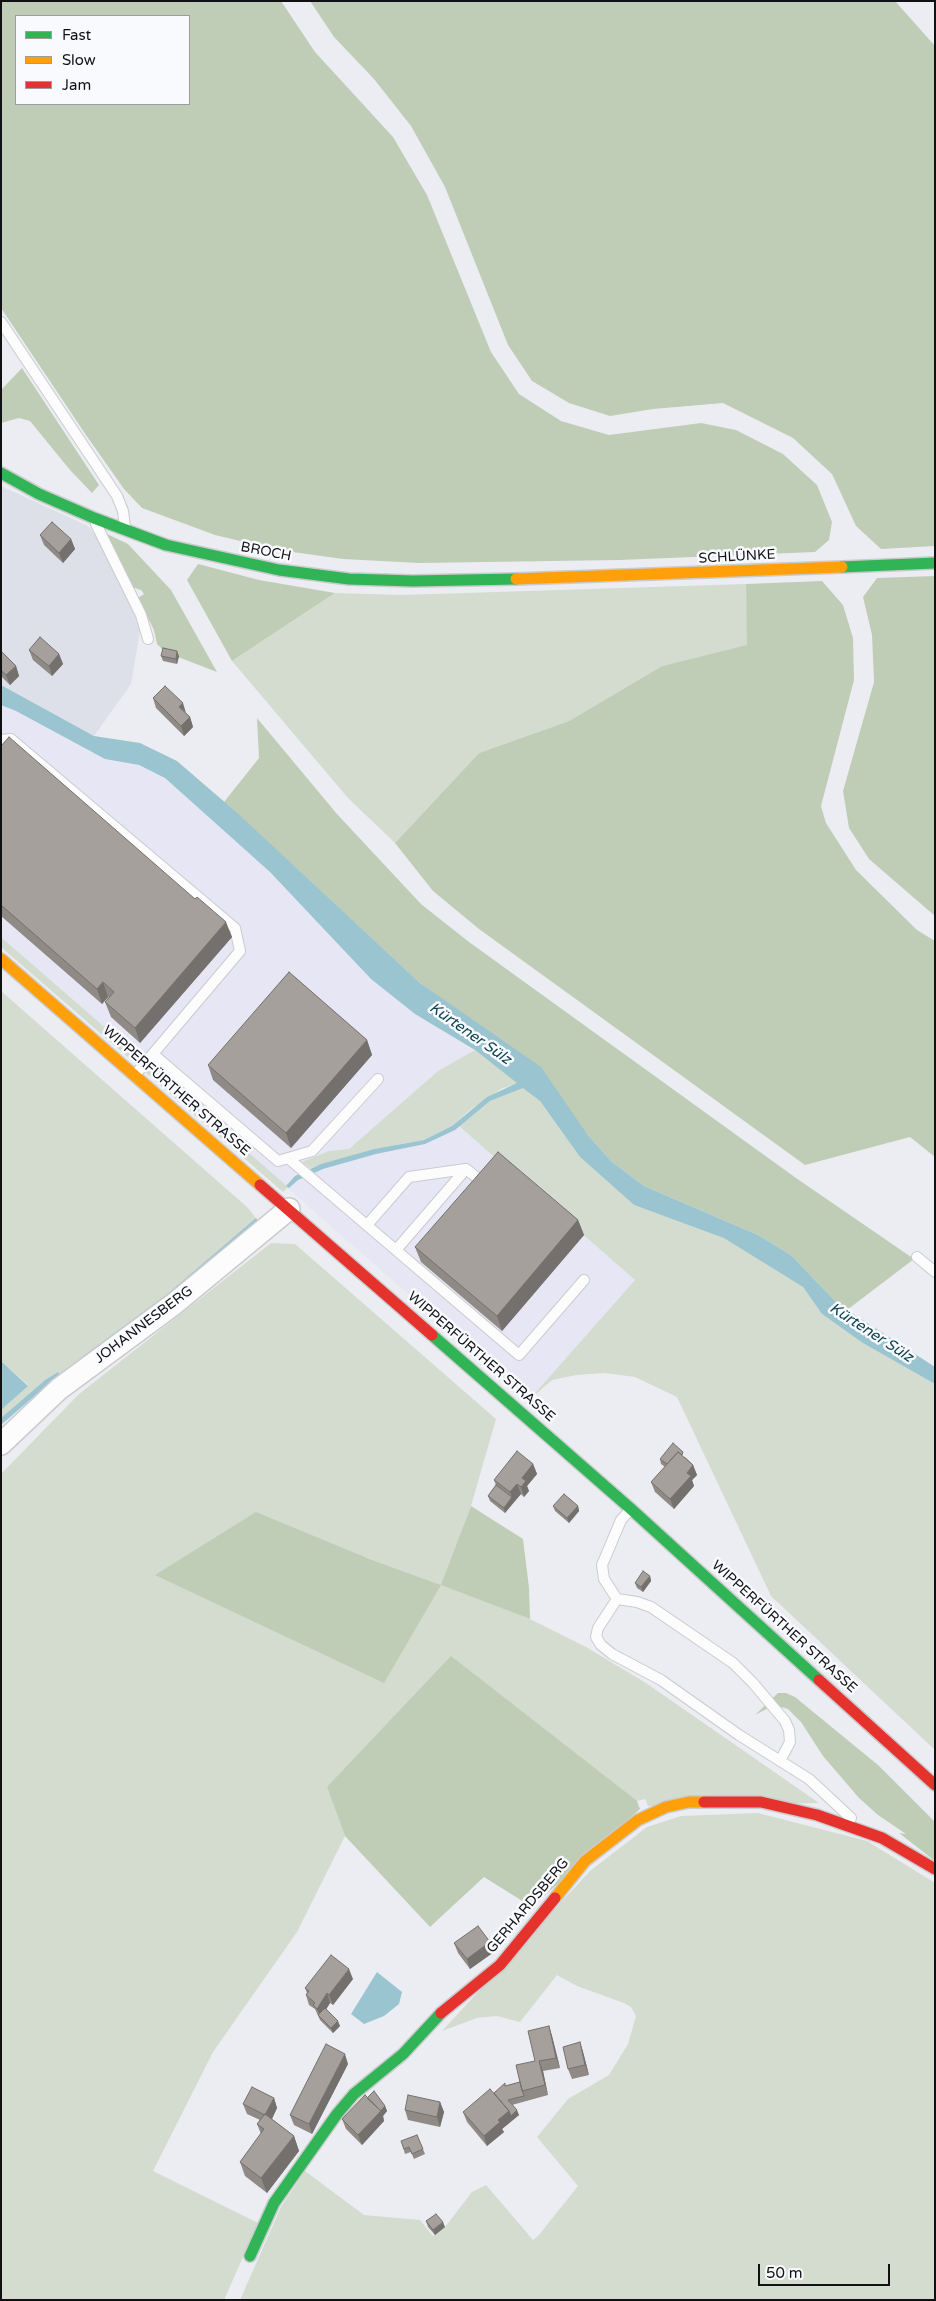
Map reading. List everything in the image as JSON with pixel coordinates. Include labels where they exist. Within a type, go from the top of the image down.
[{"type":"street","name":"BROCH","points":[[1,474],[39,494],[94,518],[166,545],[279,570],[349,580],[541,579]]},
{"type":"street","name":"SCHLÜNKE","points":[[541,579],[935,562]]},
{"type":"street","name":"WIPPERFÜRTHER STRASSE","points":[[1,959],[290,1209],[631,1509],[935,1785]]},
{"type":"street","name":"JOHANNESBERG","points":[[1,1444],[59,1389],[174,1304],[290,1209]]},
{"type":"street","name":"GERHARDSBERG","points":[[250,2256],[274,2203],[304,2158],[354,2094],[403,2054],[435,2018],[500,1965],[585,1861],[638,1820],[666,1807],[689,1802],[762,1802],[817,1815],[882,1838],[922,1859],[935,1869]]},
{"type":"lane","points":[[1,322],[117,496],[124,511],[125,530]]},
{"type":"lane","points":[[94,518],[141,615],[148,639]]},
{"type":"lane","points":[[1,740],[11,739],[235,928],[240,951],[135,1076]]},
{"type":"lane","points":[[153,1054],[278,1161],[312,1151],[378,1079]]},
{"type":"lane","points":[[288,1158],[519,1355],[584,1280]]},
{"type":"lane","points":[[367,1225],[409,1176],[466,1169],[485,1184]]},
{"type":"lane","points":[[396,1250],[466,1169]]},
{"type":"lane","points":[[917,1257],[935,1272]]},
{"type":"lane","points":[[631,1509],[622,1520],[602,1565],[604,1580],[617,1599],[651,1606],[732,1663],[753,1683],[787,1726],[790,1742],[780,1761]]},
{"type":"lane","points":[[617,1599],[598,1628],[596,1637],[601,1645],[612,1654],[661,1680],[739,1735],[809,1779],[852,1818],[853,1828]]},
{"type":"shaded area","points":[[1,486],[88,526],[99,540],[129,601],[140,631],[131,684],[94,736],[1,685]]},
{"type":"shaded area","points":[[1,705],[16,711],[105,759],[139,765],[165,778],[270,872],[371,979],[415,1014],[475,1050],[438,1071],[349,1149],[329,1151],[302,1162],[314,1172],[376,1154],[425,1144],[459,1126],[635,1280],[529,1400],[1,937]]},
{"type":"green space","points":[[1,1],[281,1],[315,52],[393,137],[427,195],[491,352],[519,394],[561,421],[609,435],[701,423],[736,430],[783,454],[817,485],[832,522],[829,540],[815,552],[620,560],[419,563],[343,559],[278,550],[215,535],[142,508],[124,489],[1,308]]},
{"type":"green space","points":[[310,1],[895,1],[935,46],[935,546],[881,549],[856,526],[832,474],[793,438],[723,403],[653,409],[610,416],[569,403],[532,381],[508,345],[445,187],[411,126],[374,79],[334,37]]},
{"type":"green space","points":[[22,368],[99,485],[92,493],[70,470],[30,421],[19,418],[1,423],[1,390]]},
{"type":"green space","points":[[105,533],[128,544],[171,590],[217,672],[165,652],[157,644],[154,630],[138,598],[144,594],[141,590],[132,587]]},
{"type":"green space","points":[[198,564],[259,580],[335,593],[232,661],[187,580]]},
{"type":"green space","points":[[935,576],[935,916],[869,859],[849,828],[843,791],[874,682],[872,635],[863,597],[877,578]]},
{"type":"green space","points":[[822,581],[843,605],[853,638],[854,680],[821,806],[826,823],[856,870],[917,930],[935,941],[935,1157],[910,1137],[805,1165],[479,929],[433,891],[395,843],[479,753],[569,721],[662,666],[747,645],[746,584]]},
{"type":"green space","points":[[746,584],[748,645],[662,666],[569,721],[479,753],[395,843],[348,798],[232,661],[335,593],[402,595]]},
{"type":"green space","points":[[257,718],[337,814],[421,904],[469,942],[796,1178],[914,1259],[847,1310],[838,1304],[791,1255],[758,1235],[644,1186],[611,1161],[587,1134],[473,1022],[420,983],[224,802],[259,758]]},
{"type":"green space","points":[[1,937],[288,1187],[283,1192],[1,947]]},
{"type":"green space","points":[[1,991],[247,1207],[256,1218],[166,1295],[83,1356],[84,1358],[55,1385],[58,1372],[45,1380],[1,1418],[1,1410],[28,1385],[1,1361]]},
{"type":"green space","points":[[475,1050],[518,1083],[501,1089],[471,1109],[452,1126],[424,1140],[374,1149],[310,1168],[302,1162],[329,1151],[349,1149],[438,1071]]},
{"type":"green space","points":[[523,1087],[540,1101],[580,1157],[634,1205],[724,1237],[803,1287],[822,1314],[864,1343],[935,1384],[935,1750],[771,1596],[677,1397],[635,1377],[605,1373],[576,1375],[552,1380],[529,1400],[635,1280],[459,1126],[490,1101]]},
{"type":"green space","points":[[271,1243],[295,1244],[496,1419],[471,1506],[442,1585],[530,1619],[586,1647],[646,1683],[819,1803],[648,1806],[645,1799],[637,1801],[327,1786],[345,1836],[297,1932],[213,2052],[153,2171],[258,2223],[224,2300],[1,2300],[1,1474],[79,1394]],"holes":[[[367,1558],[441,1585],[155,1575]]]},
{"type":"green space","points":[[471,1506],[523,1539],[529,1588],[530,1619],[441,1585]]},
{"type":"green space","points":[[256,1512],[367,1558],[441,1585],[384,1683],[155,1575]]},
{"type":"green space","points":[[451,1656],[637,1801],[640,1809],[532,1907],[484,1877],[430,1927],[345,1836],[327,1787]]},
{"type":"green space","points":[[778,1693],[786,1693],[795,1697],[878,1765],[935,1822],[935,1861],[899,1833],[906,1834],[878,1815],[859,1798],[823,1756],[801,1722],[788,1709],[774,1705],[755,1715]]},
{"type":"green space","points":[[758,1813],[867,1841],[935,1883],[935,2300],[240,2300],[281,2207],[305,2171],[364,2215],[420,2220],[433,2236],[445,2227],[472,2192],[486,2185],[533,2240],[539,2235],[578,2186],[537,2137],[568,2099],[609,2075],[628,2044],[636,2016],[631,2007],[624,2003],[577,1986],[557,1975],[520,2022],[497,2016],[477,2018],[442,2031],[590,1871],[647,1827],[681,1816]]},
{"type":"water","name":"Kürtener Sülz","points":[[1,685],[94,736],[140,743],[177,761],[235,811],[420,983],[541,1067],[587,1134],[611,1161],[644,1186],[758,1235],[791,1255],[838,1304],[935,1367],[935,1384],[863,1343],[822,1314],[803,1287],[724,1238],[634,1205],[580,1157],[540,1101],[523,1088],[490,1101],[455,1130],[425,1144],[376,1154],[323,1169],[298,1180],[289,1188],[286,1186],[295,1176],[321,1164],[374,1149],[424,1140],[452,1126],[487,1097],[517,1083],[475,1050],[415,1014],[371,979],[270,872],[165,778],[139,765],[105,759],[16,711],[1,705]]},
{"type":"water","points":[[256,1218],[259,1222],[170,1299],[86,1360],[83,1356],[166,1295]]},
{"type":"water","points":[[1,1361],[28,1386],[1,1410]]},
{"type":"water","points":[[58,1372],[60,1377],[46,1386],[1,1425],[1,1418],[45,1380]]},
{"type":"water","points":[[377,1972],[402,1992],[399,2004],[384,2016],[364,2024],[351,2014]]},
{"type":"building","points":[[52,522],[71,539],[59,553],[40,535]]},
{"type":"building","points":[[40,637],[59,654],[49,666],[29,650]]},
{"type":"building","points":[[163,648],[177,651],[176,659],[161,656]]},
{"type":"building","points":[[1,651],[16,666],[6,675],[1,670]]},
{"type":"building","points":[[165,686],[183,703],[179,707],[190,717],[181,726],[153,698]]},
{"type":"building","points":[[9,737],[195,899],[197,897],[226,922],[135,1028],[105,1002],[114,992],[103,982],[97,989],[1,905],[1,746]]},
{"type":"building","points":[[289,972],[367,1040],[286,1133],[208,1065]]},
{"type":"building","points":[[498,1152],[578,1220],[497,1316],[415,1247]]},
{"type":"building","points":[[673,1443],[683,1452],[682,1455],[678,1452],[667,1464],[660,1459]]},
{"type":"building","points":[[517,1451],[533,1464],[522,1478],[526,1481],[521,1487],[517,1484],[510,1492],[494,1480]]},
{"type":"building","points":[[678,1452],[693,1465],[687,1473],[691,1476],[670,1499],[651,1482]]},
{"type":"building","points":[[496,1485],[512,1497],[504,1508],[488,1496]]},
{"type":"building","points":[[564,1494],[578,1506],[567,1518],[553,1506]]},
{"type":"building","points":[[643,1571],[650,1576],[641,1587],[635,1583]]},
{"type":"building","points":[[478,1926],[490,1942],[467,1959],[454,1943]]},
{"type":"building","points":[[331,1955],[349,1969],[329,1995],[327,1993],[317,2009],[313,2005],[315,2003],[306,1995],[309,1991],[305,1988]]},
{"type":"building","points":[[325,2008],[338,2021],[331,2028],[318,2015]]},
{"type":"building","points":[[549,2026],[556,2058],[539,2061],[545,2085],[522,2091],[516,2065],[535,2061],[528,2031]]},
{"type":"building","points":[[580,2042],[585,2065],[568,2069],[563,2047]]},
{"type":"building","points":[[326,2044],[345,2054],[309,2124],[290,2115]]},
{"type":"building","points":[[520,2082],[524,2096],[508,2100],[517,2110],[511,2116],[494,2093],[505,2083],[505,2086]]},
{"type":"building","points":[[252,2087],[274,2098],[265,2115],[243,2104]]},
{"type":"building","points":[[490,2089],[509,2111],[484,2136],[463,2112]]},
{"type":"building","points":[[374,2091],[385,2106],[381,2111],[367,2098]]},
{"type":"building","points":[[365,2095],[381,2111],[358,2135],[342,2119]]},
{"type":"building","points":[[408,2095],[440,2102],[437,2117],[405,2110]]},
{"type":"building","points":[[265,2114],[294,2136],[261,2178],[240,2162],[264,2129],[257,2124]]},
{"type":"building","points":[[417,2135],[423,2149],[412,2154],[409,2147],[404,2149],[401,2141]]},
{"type":"building","points":[[436,2214],[443,2222],[433,2230],[426,2221]]},
{"type":"traffic: fast","points":[[1,473],[39,494],[94,518],[166,545],[279,570],[349,579],[413,581],[516,579]]},
{"type":"traffic: fast","points":[[842,567],[935,563]]},
{"type":"traffic: fast","points":[[432,1335],[631,1509],[819,1680]]},
{"type":"traffic: fast","points":[[250,2256],[274,2203],[337,2114],[354,2094],[403,2054],[441,2013]]},
{"type":"traffic: slow","points":[[516,579],[842,567]]},
{"type":"traffic: slow","points":[[1,959],[260,1185]]},
{"type":"traffic: slow","points":[[555,1898],[585,1861],[638,1820],[666,1807],[689,1802],[704,1802]]},
{"type":"traffic: jam","points":[[260,1185],[432,1335]]},
{"type":"traffic: jam","points":[[819,1680],[935,1785]]},
{"type":"traffic: jam","points":[[704,1802],[761,1802],[817,1815],[882,1838],[935,1869]]},
{"type":"traffic: jam","points":[[441,2013],[500,1965],[555,1898]]}]
